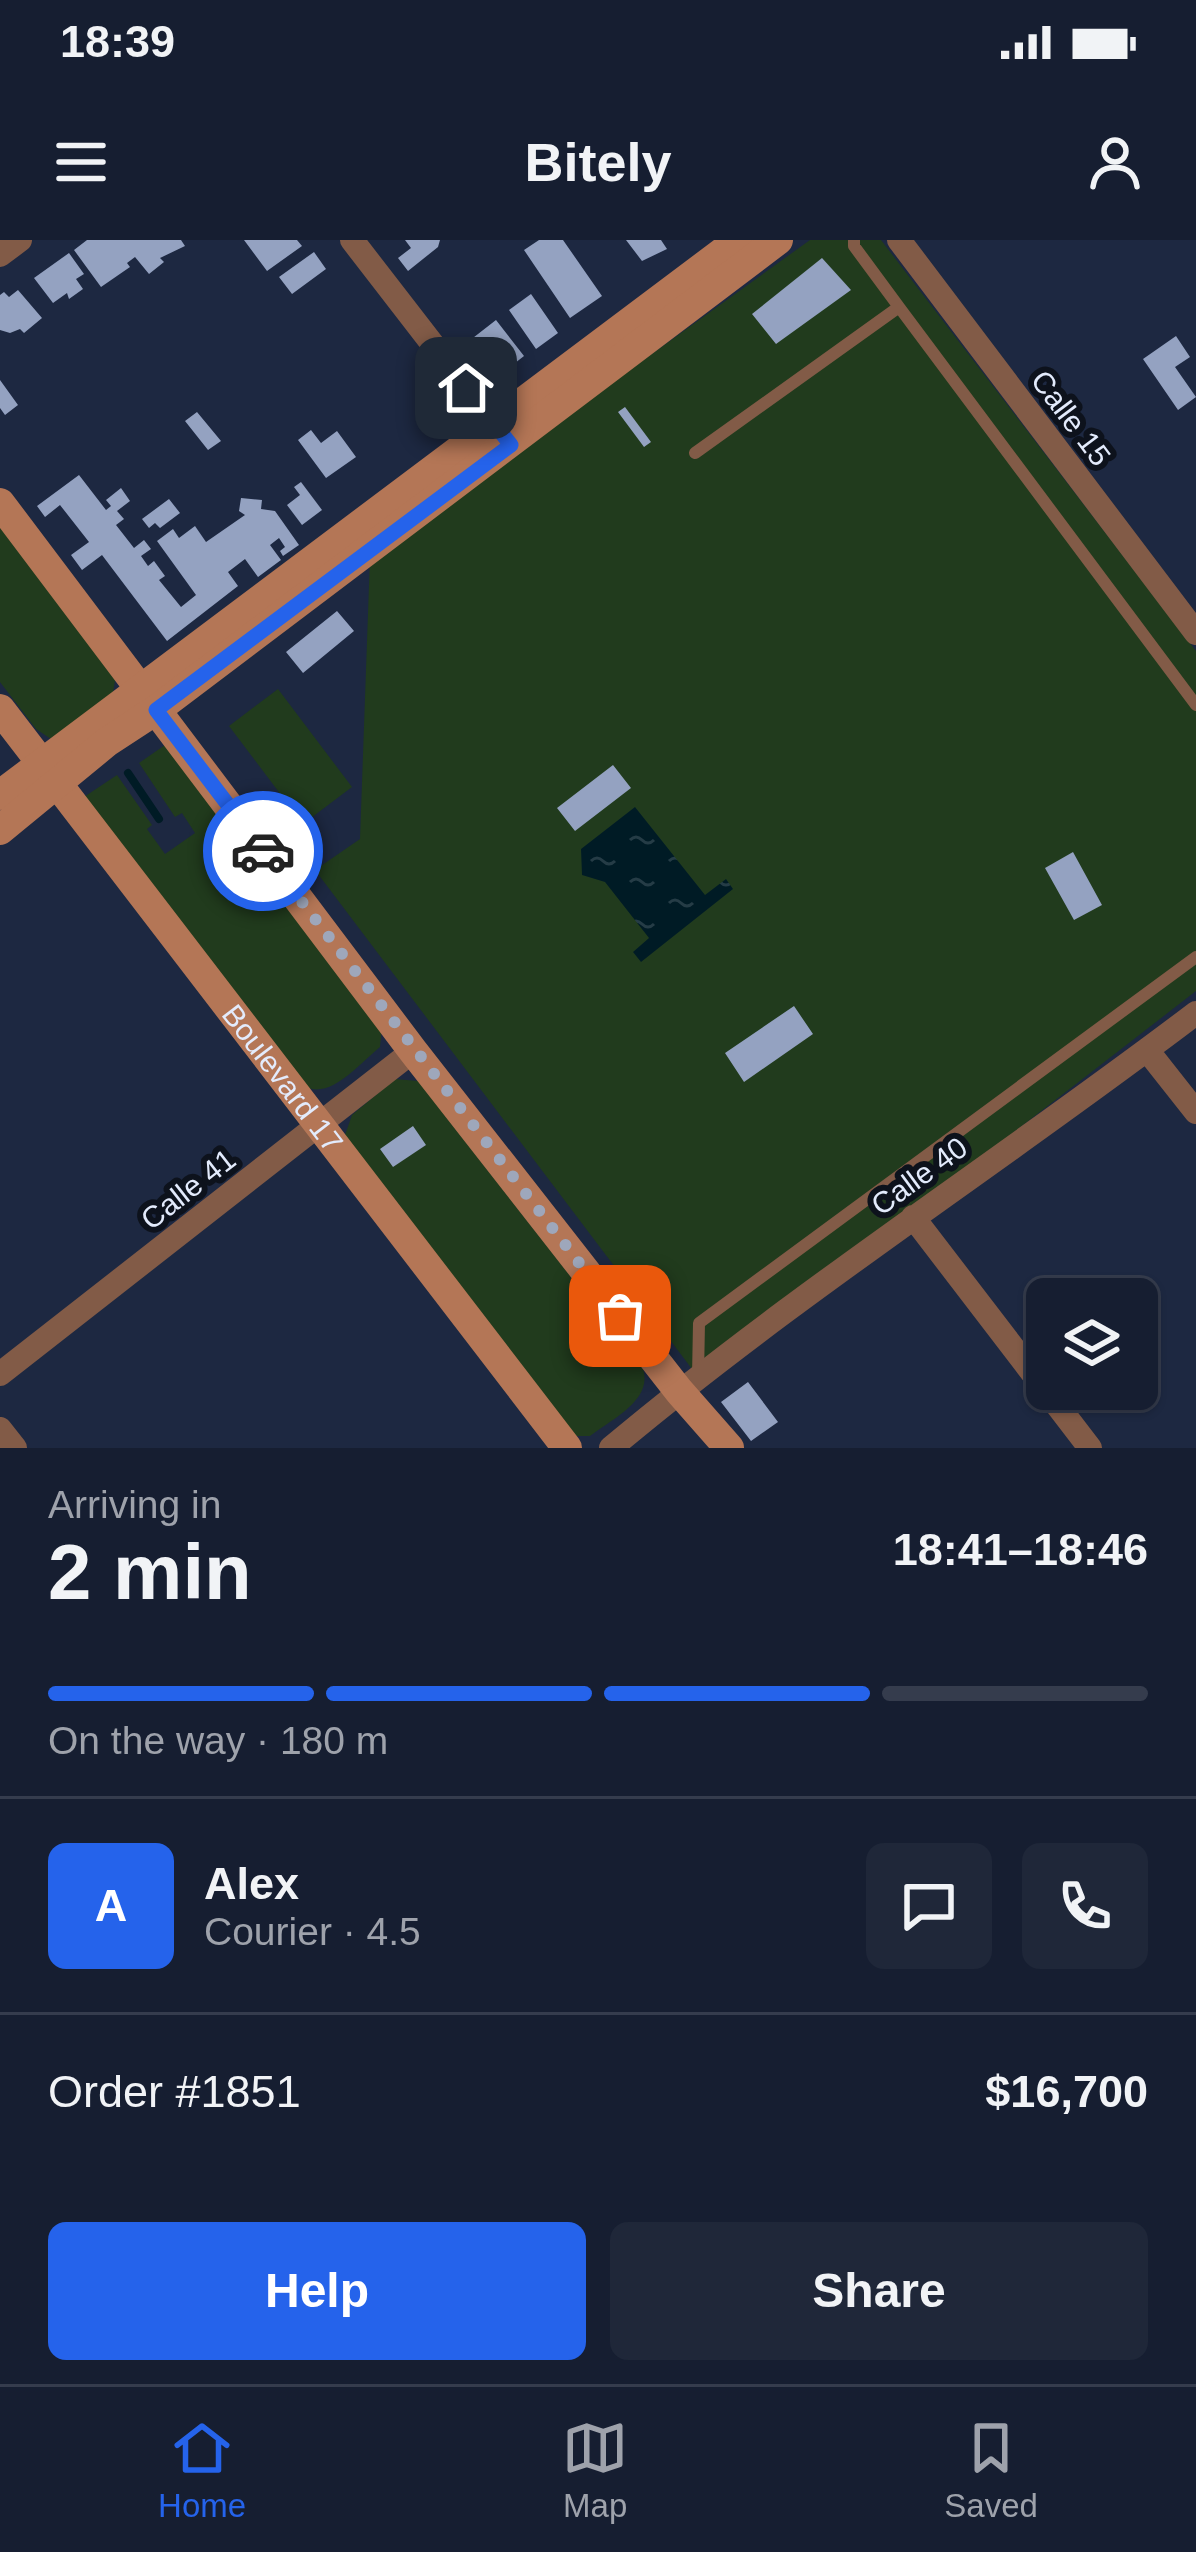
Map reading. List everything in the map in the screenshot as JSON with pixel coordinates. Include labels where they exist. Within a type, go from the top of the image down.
[{"type":"main road","points":[[503,435],[739,240]]},
{"type":"main road","points":[[0,795],[107,742],[149,701],[503,435],[778,240]]},
{"type":"main road","points":[[0,503],[413,1051],[688,1384],[729,1448]]},
{"type":"main road","name":"Boulevard 17","points":[[0,710],[567,1448]]},
{"type":"main road","points":[[0,830],[50,773]]},
{"type":"street","points":[[0,255],[20,240]]},
{"type":"street","points":[[352,240],[503,435]]},
{"type":"street","name":"Calle 15","points":[[899,240],[1196,633]]},
{"type":"street","name":"Calle 40","points":[[611,1448],[688,1384],[1196,1012]]},
{"type":"street","points":[[1147,1050],[1196,1112]]},
{"type":"street","name":"Calle 41","points":[[0,1374],[413,1051]]},
{"type":"street","points":[[913,1217],[1090,1448]]},
{"type":"street","points":[[0,1429],[15,1448]]},
{"type":"lane","points":[[854,240],[1196,705]]},
{"type":"lane","points":[[695,452],[899,307]]},
{"type":"lane","points":[[688,1384],[699,1323],[1196,957]]},
{"type":"green space","points":[[810,240],[881,240],[1196,651],[1196,991],[698,1377],[315,870],[360,839],[370,557]]},
{"type":"green space","points":[[0,517],[116,675],[112,698],[51,739],[36,729],[0,682]]},
{"type":"green space","points":[[278,689],[352,787],[303,824],[229,726]]},
{"type":"green space","points":[[165,745],[382,1027],[380,1047],[334,1084],[314,1089],[304,1086],[84,797],[117,775],[152,825],[147,829],[165,854],[195,833],[182,813],[175,817],[139,763]]},
{"type":"green space","points":[[395,1079],[418,1081],[643,1369],[642,1390],[636,1399],[590,1436],[573,1436],[345,1135],[352,1115]]},
{"type":"water","points":[[635,807],[705,895],[726,879],[733,889],[641,962],[633,952],[649,938],[605,882],[582,875],[581,849]]},
{"type":"building","points":[[87,240],[181,240],[185,246],[160,258],[164,262],[149,274],[135,257],[127,263],[130,267],[101,287],[74,250]]},
{"type":"building","points":[[244,240],[297,240],[302,246],[267,271]]},
{"type":"building","points":[[405,240],[440,240],[438,247],[408,271],[398,258],[411,248]]},
{"type":"building","points":[[539,240],[563,240],[602,296],[570,318],[524,250]]},
{"type":"building","points":[[626,240],[661,240],[667,249],[642,261]]},
{"type":"building","points":[[314,252],[326,269],[292,294],[279,277]]},
{"type":"building","points":[[69,253],[84,274],[76,279],[83,289],[53,303],[34,278]]},
{"type":"building","points":[[822,258],[851,290],[776,344],[752,314]]},
{"type":"building","points":[[18,290],[42,318],[24,333],[0,330],[0,295],[4,292],[9,297]]},
{"type":"building","points":[[531,294],[558,333],[536,349],[509,310]]},
{"type":"building","points":[[496,320],[524,356],[497,377],[469,341]]},
{"type":"building","points":[[1176,336],[1190,357],[1175,367],[1196,397],[1178,410],[1143,359]]},
{"type":"building","points":[[0,380],[18,405],[5,415],[0,408]]},
{"type":"building","points":[[625,407],[651,442],[644,447],[618,412]]},
{"type":"building","points":[[197,412],[221,441],[208,450],[185,421]]},
{"type":"building","points":[[311,430],[321,443],[337,431],[356,457],[326,478],[298,440]]},
{"type":"building","points":[[79,475],[106,510],[111,506],[106,500],[121,488],[130,501],[117,511],[124,519],[116,525],[134,548],[144,540],[151,549],[141,556],[148,566],[154,561],[165,576],[159,580],[181,607],[196,595],[157,541],[173,529],[179,538],[195,526],[206,542],[245,515],[239,511],[241,498],[262,500],[261,509],[275,511],[299,545],[283,556],[280,551],[285,547],[279,538],[270,545],[281,560],[258,577],[245,559],[228,572],[238,586],[167,641],[102,555],[82,570],[71,555],[89,542],[60,505],[45,517],[37,506]]},
{"type":"building","points":[[301,482],[322,510],[302,525],[287,505],[300,495],[294,487]]},
{"type":"building","points":[[169,499],[180,513],[160,528],[155,523],[149,528],[142,519]]},
{"type":"building","points":[[337,611],[354,631],[303,673],[286,652]]},
{"type":"building","points":[[613,765],[631,788],[575,831],[557,808]]},
{"type":"building","points":[[1073,852],[1102,905],[1074,920],[1045,868]]},
{"type":"building","points":[[794,1006],[813,1034],[744,1082],[725,1053]]},
{"type":"building","points":[[413,1126],[426,1145],[393,1167],[380,1149]]},
{"type":"building","points":[[748,1382],[778,1422],[751,1441],[721,1402]]},
{"type":"waterway","points":[[128,773],[159,819]]},
{"type":"way so far","points":[[263,851],[620,1316]]},
{"type":"route","points":[[263,851],[156,710],[511,445],[466,388]]}]
